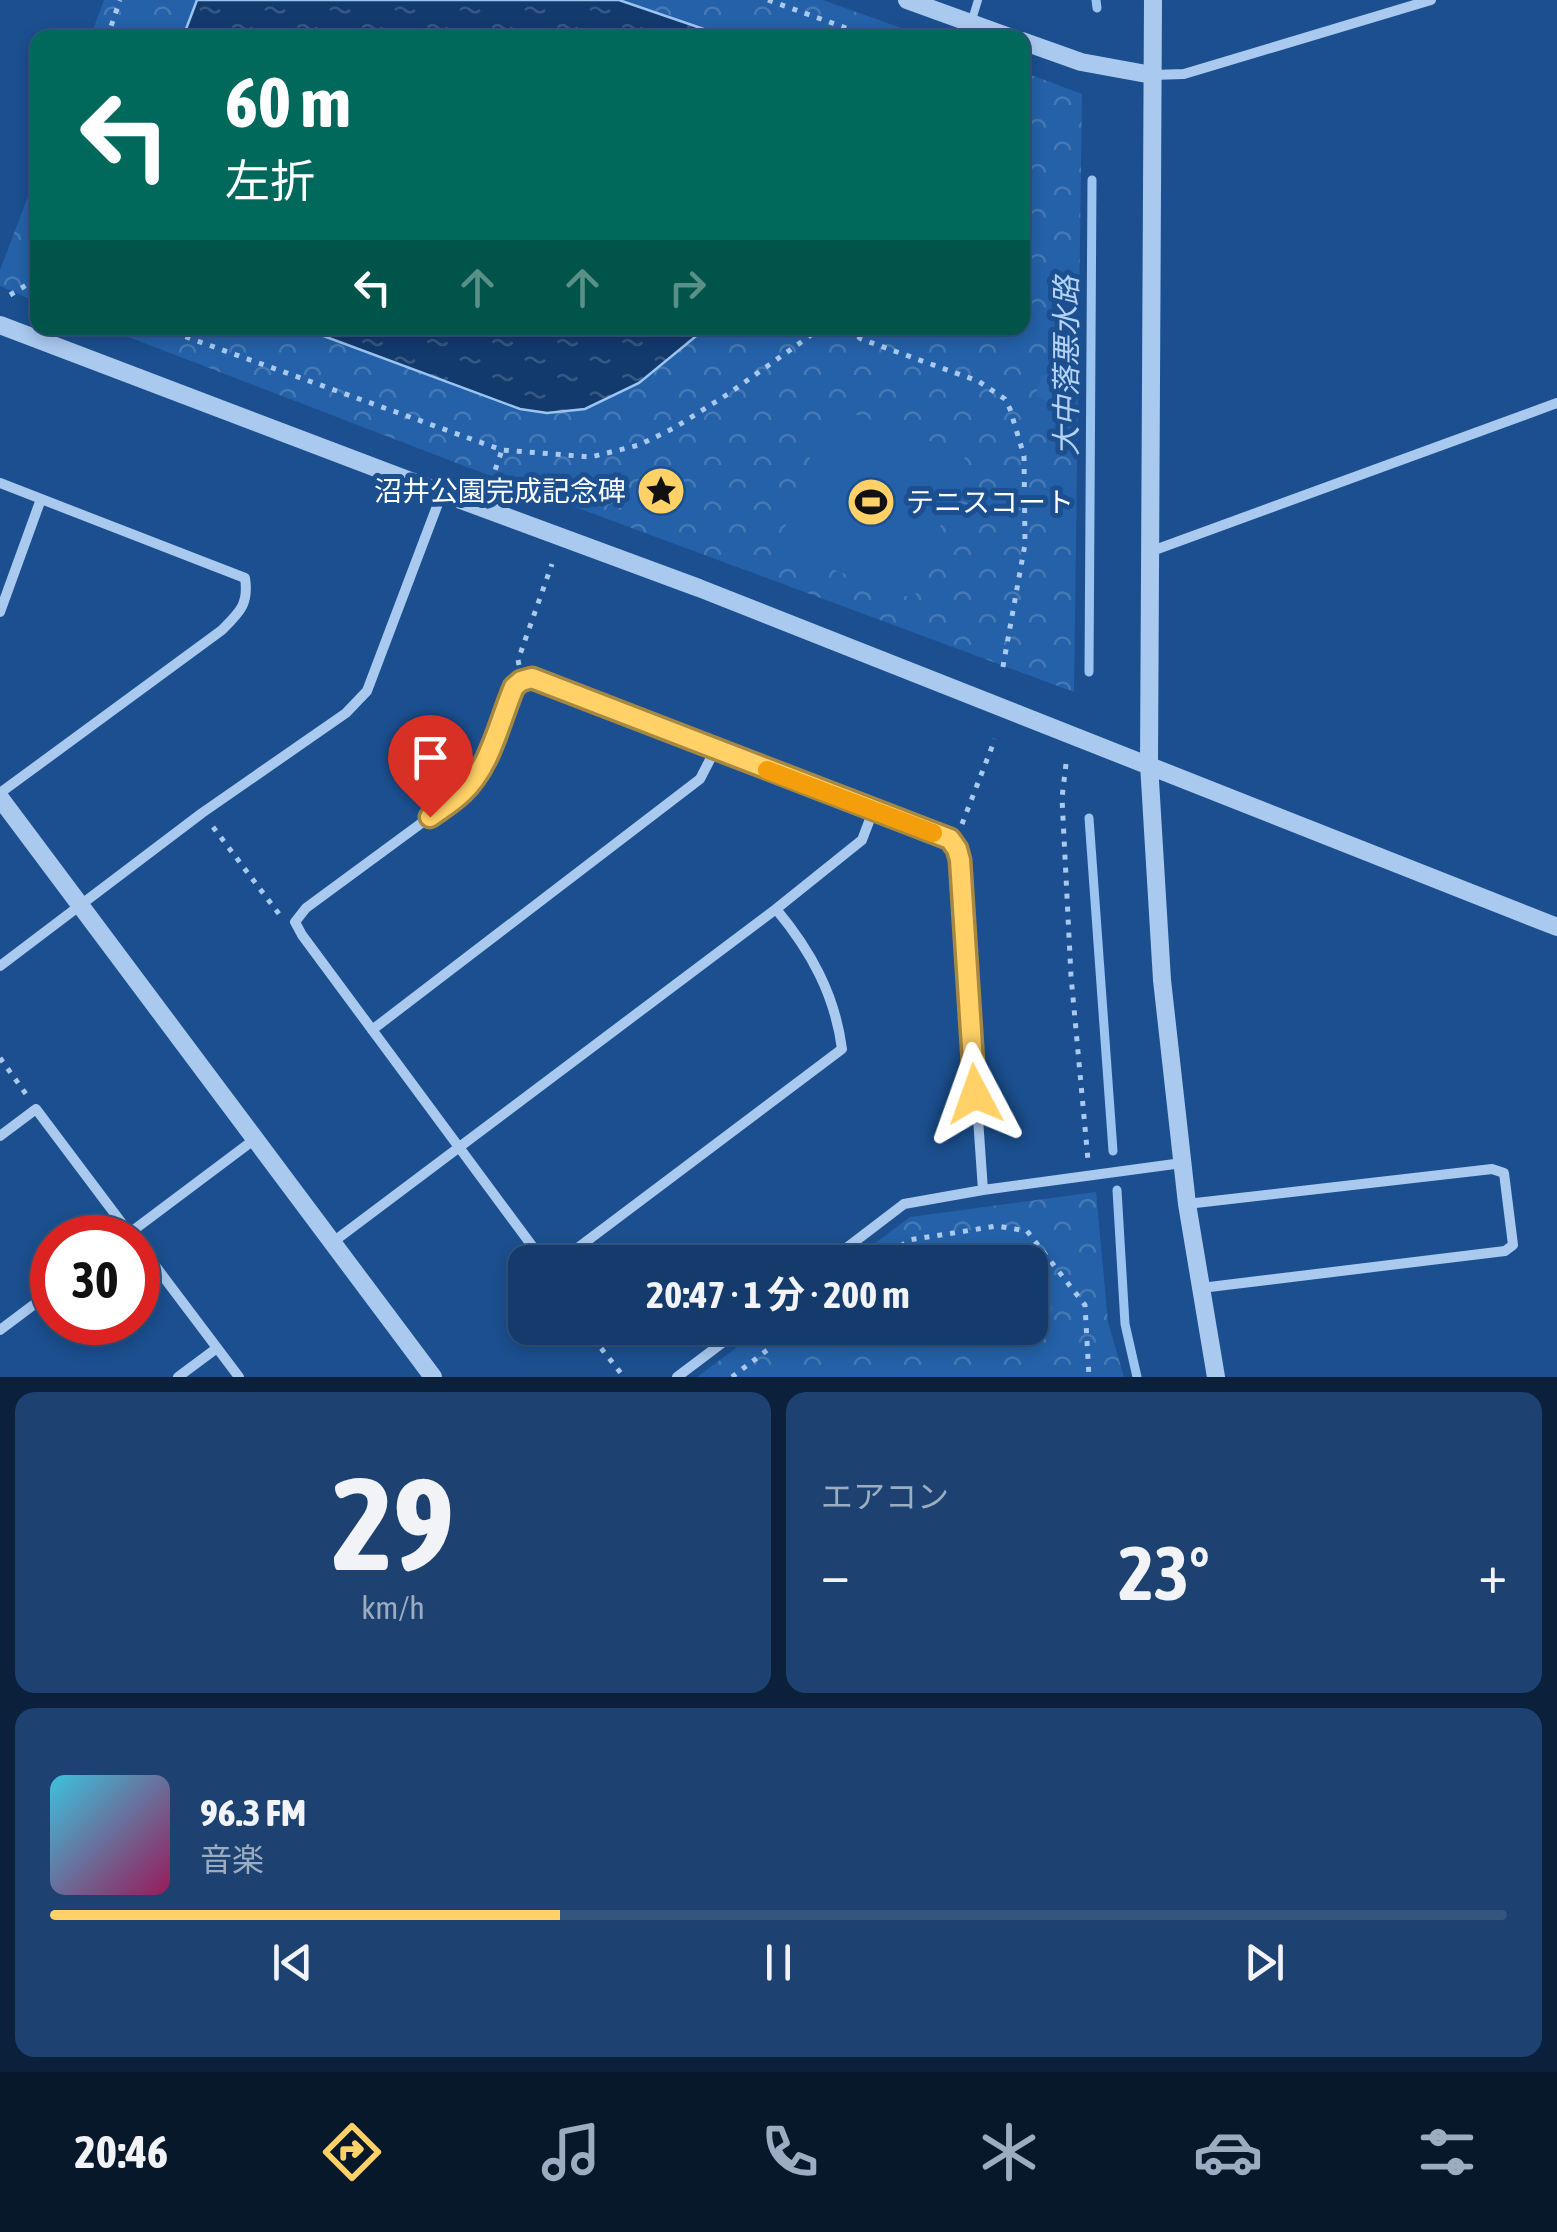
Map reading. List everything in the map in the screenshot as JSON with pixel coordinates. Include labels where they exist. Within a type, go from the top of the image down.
[{"type":"street","points":[[907,0],[990,30]]},
{"type":"street","points":[[1153,0],[1149,764],[1162,980],[1182,1163],[1216,1377]]},
{"type":"street","points":[[1030,44],[1081,62],[1152,76],[1184,74],[1431,0]]},
{"type":"street","points":[[0,325],[699,588],[1557,927]]},
{"type":"street","points":[[1152,551],[1557,403]]},
{"type":"street","points":[[0,484],[245,578],[247,594],[239,613],[222,630],[0,796],[433,1377]]},
{"type":"street","points":[[0,966],[202,813],[346,713],[368,691],[442,494]]},
{"type":"street","points":[[0,612],[41,499]]},
{"type":"street","points":[[531,1245],[295,922],[306,908],[462,794],[485,763],[514,687],[532,678],[950,839],[960,860],[983,1190]]},
{"type":"street","points":[[372,1030],[700,778],[714,750]]},
{"type":"street","points":[[333,1242],[776,909],[862,840],[872,811]]},
{"type":"street","points":[[582,1245],[842,1050],[839,1028],[819,970],[776,909]]},
{"type":"street","points":[[0,1136],[36,1109],[114,1215]]},
{"type":"street","points":[[160,1215],[255,1138]]},
{"type":"street","points":[[850,1245],[904,1204],[1182,1163]]},
{"type":"street","points":[[1187,1204],[1492,1169],[1504,1173],[1513,1244],[1504,1251],[1200,1288]]},
{"type":"street","points":[[160,1275],[239,1377]]},
{"type":"street","points":[[0,1330],[30,1307]]},
{"type":"street","points":[[677,1377],[719,1345]]},
{"type":"street","points":[[178,1377],[217,1348]]},
{"type":"lane","points":[[971,23],[978,0]]},
{"type":"path","points":[[109,30],[120,0]]},
{"type":"path","points":[[768,0],[852,30]]},
{"type":"path","points":[[10,296],[30,283]]},
{"type":"path","points":[[181,335],[502,450],[591,457],[639,445],[674,428],[810,335]]},
{"type":"path","points":[[857,335],[978,381],[1005,399],[1010,409],[1024,456],[1026,544],[1002,672]]},
{"type":"path","points":[[491,482],[502,450]]},
{"type":"path","points":[[521,681],[518,660],[552,564]]},
{"type":"path","points":[[950,839],[961,826],[995,738]]},
{"type":"path","points":[[1066,764],[1063,816],[1070,976],[1089,1175]]},
{"type":"path","points":[[202,813],[278,914],[295,922]]},
{"type":"path","points":[[0,1058],[36,1109]]},
{"type":"path","points":[[902,1245],[909,1240],[997,1226],[1026,1231],[1037,1245]]},
{"type":"path","points":[[1048,1258],[1086,1305],[1089,1377]]},
{"type":"path","points":[[599,1345],[624,1377]]},
{"type":"path","points":[[732,1377],[774,1345]]},
{"type":"green space","points":[[104,0],[823,0],[907,30],[93,30]]},
{"type":"green space","points":[[1030,75],[1082,94],[1074,692],[123,335],[1030,335]]},
{"type":"green space","points":[[30,191],[30,299],[0,286],[0,270]]},
{"type":"green space","name":"テニスコート","points":[[829,405],[966,454],[914,599],[777,549]]},
{"type":"green space","points":[[1096,1192],[1108,1322],[1124,1377],[697,1377],[740,1345],[1048,1345],[1048,1245],[873,1245],[910,1217]]},
{"type":"water","points":[[197,0],[619,0],[707,30],[186,30]]},
{"type":"water","points":[[321,335],[697,335],[639,383],[585,409],[547,413],[520,409]]},
{"type":"building","points":[[1042,374],[1058,378],[1050,403],[1035,396]]},
{"type":"waterway","name":"大中落悪水路","points":[[1096,0],[1097,8]]},
{"type":"waterway","name":"大中落悪水路","points":[[1089,672],[1092,180]]},
{"type":"waterway","name":"大中落悪水路","points":[[1089,818],[1113,1151]]},
{"type":"waterway","name":"大中落悪水路","points":[[1117,1190],[1125,1324],[1137,1377]]},
{"type":"slow traffic","points":[[767,770],[933,833]]},
{"type":"place","name":"沼井公園完成記念碑","points":[[661,491]]},
{"type":"place","name":"テニスコート","points":[[871,502]]},
{"type":"route","points":[[430,817],[474,781],[485,763],[514,687],[532,678],[950,839],[960,860],[975,1094]]}]
